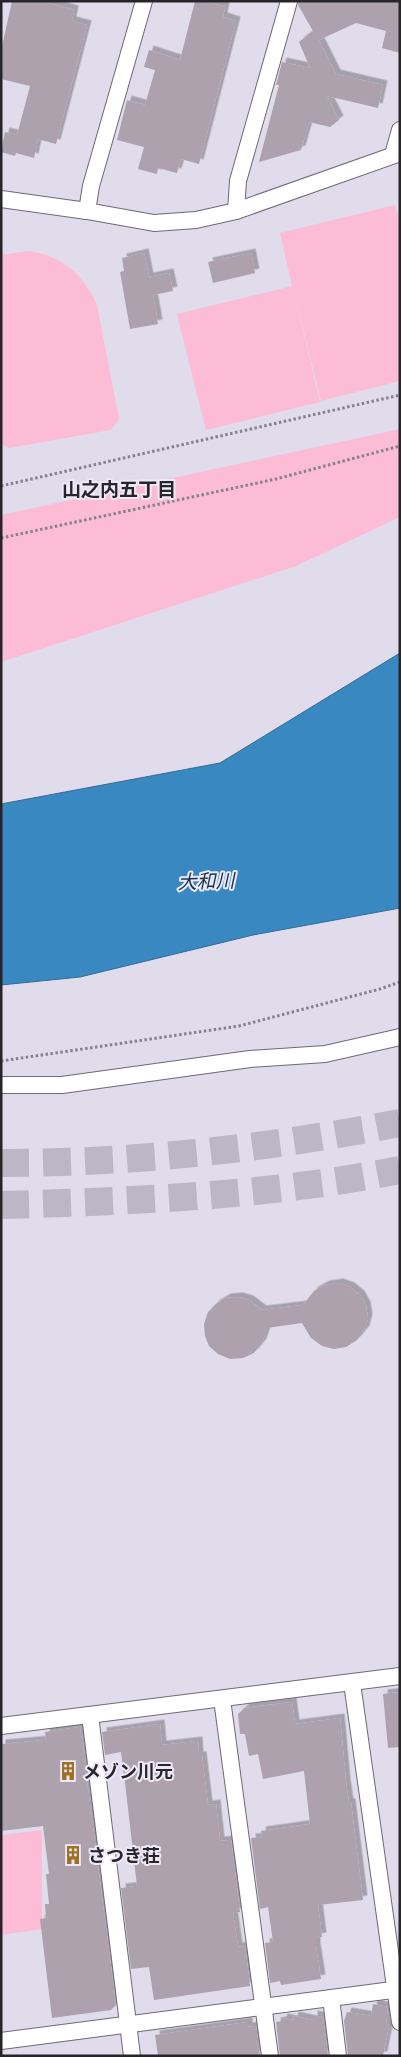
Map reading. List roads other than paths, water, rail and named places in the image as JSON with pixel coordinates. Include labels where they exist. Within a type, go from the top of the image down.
[{"type":"street","points":[[87,211],[91,186],[144,1]]},
{"type":"street","points":[[236,210],[238,181],[289,1]]},
{"type":"street","points":[[1,199],[154,223],[196,220],[236,210],[396,154],[400,130]]},
{"type":"street","points":[[1,1085],[62,1085],[250,1059],[325,1054],[400,1037]]},
{"type":"street","points":[[1,1726],[400,1676]]},
{"type":"street","points":[[352,1683],[398,1989],[400,2022]]},
{"type":"street","points":[[222,1699],[270,2056]]},
{"type":"street","points":[[90,1715],[132,2056]]},
{"type":"street","points":[[1,2041],[398,1989]]},
{"type":"street","points":[[331,1998],[338,2056]]},
{"type":"water","name":"大和川","points":[[400,653],[400,908],[253,935],[80,977],[1,985],[1,804],[220,763]]},
{"type":"tunnel","points":[[1,1163],[152,1157],[252,1147],[400,1123]]},
{"type":"tunnel","points":[[1,1205],[201,1196],[301,1186],[400,1170]]},
{"type":"place","name":"メゾン川元","points":[[68,1771]]},
{"type":"place","name":"さつき荘","points":[[73,1855]]},
{"type":"district","name":"山之内五丁目","points":[[119,489]]}]
